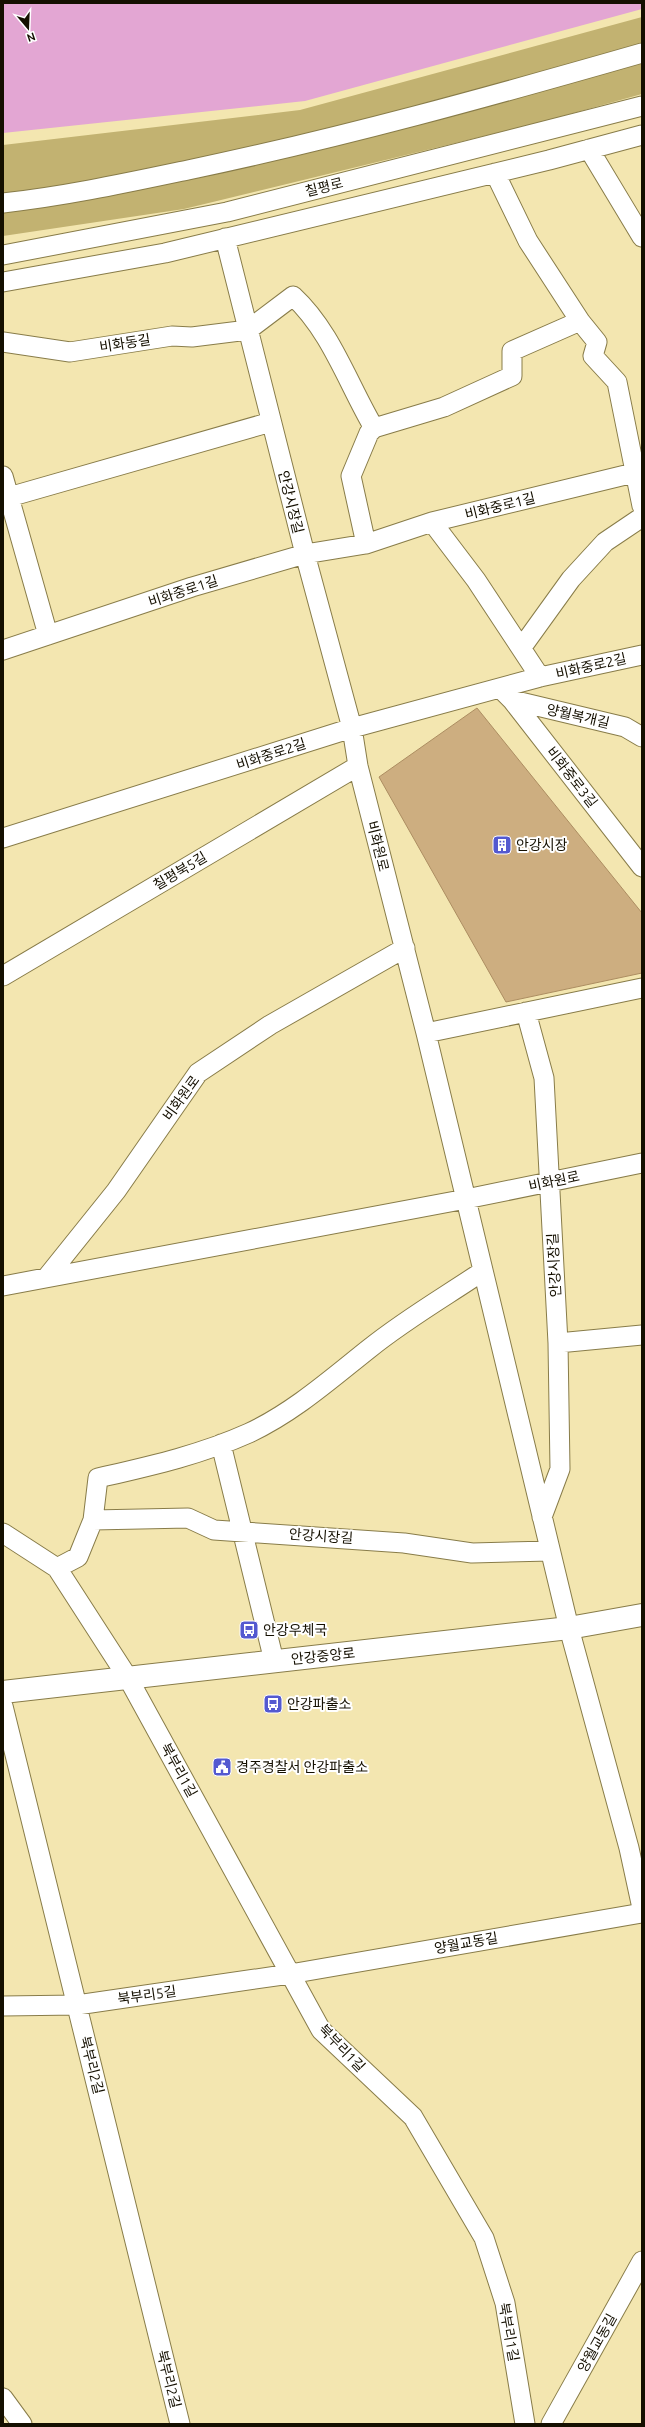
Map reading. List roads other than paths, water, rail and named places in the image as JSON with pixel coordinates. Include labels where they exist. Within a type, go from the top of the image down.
[{"type":"main road","name":"안강중앙로","points":[[3,1692],[569,1628],[642,1615]]},
{"type":"street","points":[[3,203],[66,196],[265,154],[473,101],[642,53]]},
{"type":"street","name":"칠평로","points":[[3,255],[227,212],[642,106]]},
{"type":"street","name":"칠평로","points":[[3,282],[165,253],[495,173],[642,135]]},
{"type":"street","points":[[589,149],[642,237]]},
{"type":"street","points":[[495,173],[528,241],[580,321],[597,342],[593,356],[617,382],[638,472],[642,506]]},
{"type":"street","name":"안강시장길","points":[[225,238],[305,554],[352,728],[358,766]]},
{"type":"street","points":[[248,330],[293,296],[304,306],[338,357],[354,394],[374,428]]},
{"type":"street","points":[[366,544],[351,476],[369,433],[374,428],[444,407],[512,376],[512,351],[580,321]]},
{"type":"street","name":"비화동길","points":[[3,342],[70,352],[172,336],[192,337],[248,330]]},
{"type":"street","points":[[6,498],[271,422]]},
{"type":"street","name":"비화중로1길","points":[[3,650],[192,588],[305,554],[366,544],[432,522],[638,472]]},
{"type":"street","points":[[3,476],[6,498],[48,635]]},
{"type":"street","points":[[522,647],[571,579],[605,542],[642,517]]},
{"type":"street","name":"비화중로2길","points":[[432,522],[476,580],[522,647],[540,677]]},
{"type":"street","name":"비화중로2길","points":[[3,838],[352,728],[506,695],[540,677],[642,655]]},
{"type":"street","name":"양월복개길","points":[[506,695],[625,727],[642,737]]},
{"type":"street","name":"비화중로3길","points":[[506,695],[642,867]]},
{"type":"street","name":"비화원로","points":[[358,766],[426,1033],[466,1199]]},
{"type":"street","name":"칠평북5길","points":[[3,976],[358,766]]},
{"type":"street","name":"비화원로","points":[[47,1277],[116,1191],[198,1073],[270,1025],[404,948]]},
{"type":"street","points":[[426,1033],[642,988]]},
{"type":"street","name":"안강시장길","points":[[526,1012],[544,1078],[558,1343],[560,1469],[542,1517]]},
{"type":"street","name":"비화원로","points":[[3,1286],[550,1182],[641,1167]]},
{"type":"street","points":[[466,1199],[569,1628],[629,1848],[642,1908]]},
{"type":"street","points":[[57,1568],[78,1557],[93,1520],[98,1478],[189,1457],[249,1432],[284,1413],[340,1373],[371,1347],[483,1271]]},
{"type":"street","points":[[558,1343],[642,1336]]},
{"type":"street","points":[[221,1444],[240,1531],[274,1661]]},
{"type":"street","name":"안강시장길","points":[[93,1520],[188,1518],[214,1530],[404,1543],[472,1553],[550,1551]]},
{"type":"street","points":[[3,1533],[57,1568],[128,1678]]},
{"type":"street","name":"북부리1길","points":[[128,1678],[322,2030],[413,2118],[484,2238],[505,2303],[525,2424]]},
{"type":"street","name":"북부리2길","points":[[3,1706],[180,2424]]},
{"type":"street","name":"양월교동길","points":[[290,1974],[642,1913]]},
{"type":"street","name":"북부리5길","points":[[3,2006],[77,2005],[290,1974]]},
{"type":"street","name":"양월교동길","points":[[551,2424],[642,2261]]},
{"type":"street","points":[[3,2398],[22,2424]]},
{"type":"place","name":"안강시장","points":[[502,845]]},
{"type":"place","name":"안강우체국","points":[[249,1630]]},
{"type":"place","name":"안강파출소","points":[[273,1704]]},
{"type":"place","name":"경주경찰서 안강파출소","points":[[222,1767]]}]
